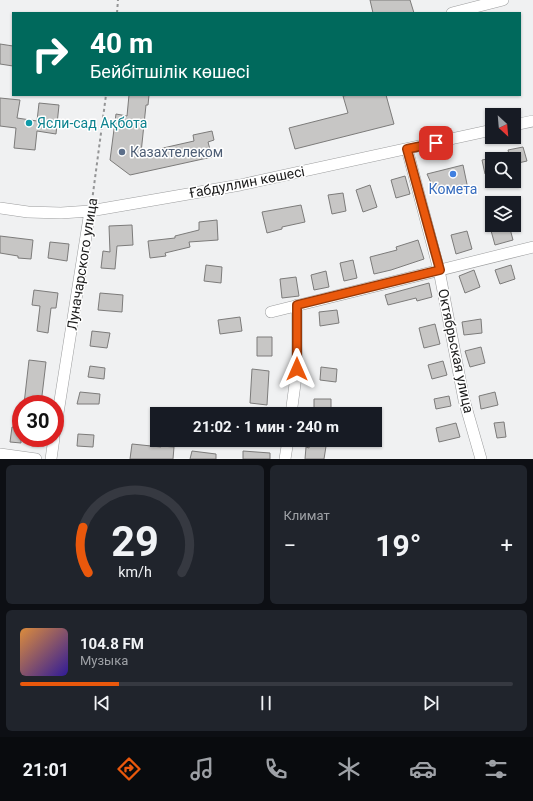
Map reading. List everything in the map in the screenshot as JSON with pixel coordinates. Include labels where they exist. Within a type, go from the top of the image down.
[{"type":"street","points":[[456,12],[503,0]]},
{"type":"street","points":[[521,124],[533,121]]},
{"type":"street","name":"Ғабдуллин көшесі","points":[[0,208],[28,212],[61,213],[90,211],[240,185],[485,132]]},
{"type":"street","name":"Октябрьская улица","points":[[407,149],[440,270],[464,400],[481,459]]},
{"type":"street","name":"Луначарского улица","points":[[61,395],[90,211]]},
{"type":"street","points":[[271,312],[533,247]]},
{"type":"street","points":[[292,407],[297,369],[297,305]]},
{"type":"street","points":[[51,459],[53,447]]},
{"type":"street","points":[[286,459],[287,447]]},
{"type":"street","points":[[0,454],[36,459]]},
{"type":"path","points":[[117,12],[118,0]]},
{"type":"path","name":"Луначарского улица","points":[[90,211],[106,96]]},
{"type":"building","points":[[370,0],[410,0],[414,12],[373,12]]},
{"type":"building","points":[[0,44],[12,46],[12,66],[0,64]]},
{"type":"building","points":[[129,96],[149,96],[148,105],[146,105],[141,153],[194,141],[193,135],[212,131],[214,140],[208,142],[212,157],[130,175],[110,160],[116,114],[127,116]]},
{"type":"building","points":[[343,96],[386,96],[394,124],[295,149],[289,128],[348,113]]},
{"type":"building","name":"Ясли-сад Ақбота","points":[[0,98],[20,100],[17,118],[37,121],[39,103],[59,105],[56,134],[37,131],[35,150],[14,148],[16,128],[0,126]]},
{"type":"building","points":[[523,147],[527,161],[521,162],[521,152],[508,152],[508,150]]},
{"type":"building","points":[[485,159],[485,174],[482,160]]},
{"type":"building","points":[[463,165],[468,189],[436,194],[427,174]]},
{"type":"building","points":[[405,176],[410,194],[396,198],[391,180]]},
{"type":"building","points":[[370,185],[377,207],[363,212],[356,190]]},
{"type":"building","points":[[343,193],[346,211],[332,214],[328,195]]},
{"type":"building","points":[[301,205],[305,222],[282,227],[282,229],[267,233],[262,212]]},
{"type":"building","points":[[217,220],[218,240],[189,242],[190,247],[165,253],[166,256],[150,258],[148,241],[175,238],[175,236],[199,230],[199,222]]},
{"type":"building","points":[[132,225],[133,245],[117,246],[115,269],[101,268],[103,251],[110,252],[109,226]]},
{"type":"building","points":[[467,231],[472,249],[456,254],[451,235]]},
{"type":"building","points":[[491,232],[511,232],[513,240],[495,245]]},
{"type":"building","points":[[0,236],[33,240],[31,259],[18,258],[18,256],[0,253]]},
{"type":"building","points":[[418,240],[424,259],[374,274],[370,257],[397,250],[396,247]]},
{"type":"building","points":[[50,242],[69,244],[67,261],[48,258]]},
{"type":"building","points":[[353,260],[357,278],[344,281],[340,263]]},
{"type":"building","points":[[206,265],[222,267],[221,283],[204,281]]},
{"type":"building","points":[[511,265],[515,279],[500,284],[495,270]]},
{"type":"building","points":[[474,270],[480,287],[465,293],[459,276]]},
{"type":"building","points":[[326,271],[329,287],[314,290],[311,275]]},
{"type":"building","points":[[296,277],[299,296],[282,298],[280,279]]},
{"type":"building","points":[[429,283],[432,297],[417,301],[416,298],[388,305],[385,295]]},
{"type":"building","points":[[34,290],[58,293],[56,308],[51,308],[48,333],[37,331],[40,306],[32,305]]},
{"type":"building","points":[[100,293],[123,295],[122,312],[98,310]]},
{"type":"building","points":[[337,310],[339,323],[320,326],[319,312]]},
{"type":"building","points":[[240,317],[242,331],[220,334],[218,320]]},
{"type":"building","points":[[481,319],[482,333],[464,335],[462,322]]},
{"type":"building","points":[[435,324],[440,344],[424,348],[419,328]]},
{"type":"building","points":[[92,331],[110,333],[107,348],[90,346]]},
{"type":"building","points":[[257,337],[272,337],[272,356],[257,356]]},
{"type":"building","points":[[481,347],[485,363],[470,367],[465,351]]},
{"type":"building","points":[[29,360],[46,362],[42,395],[25,395]]},
{"type":"building","points":[[443,361],[447,375],[432,379],[428,365]]},
{"type":"building","points":[[90,366],[105,368],[104,379],[88,377]]},
{"type":"building","points":[[321,367],[337,369],[336,382],[320,380]]},
{"type":"building","points":[[252,369],[269,371],[267,405],[250,403]]},
{"type":"building","points":[[80,392],[100,394],[99,404],[77,404]]},
{"type":"building","points":[[495,392],[498,405],[481,409],[479,396]]},
{"type":"building","points":[[449,396],[451,406],[436,409],[434,399]]},
{"type":"building","points":[[314,399],[331,399],[331,407],[314,407]]},
{"type":"building","points":[[504,422],[506,437],[497,438],[494,423]]},
{"type":"building","points":[[456,423],[460,437],[439,442],[436,428]]},
{"type":"building","points":[[12,427],[12,442],[10,442]]},
{"type":"building","points":[[78,434],[94,435],[93,447],[77,446]]},
{"type":"building","points":[[132,444],[150,447],[174,447],[173,459],[130,459]]},
{"type":"building","points":[[306,447],[326,447],[324,459],[305,459]]},
{"type":"building","points":[[192,451],[216,454],[216,459],[190,459]]},
{"type":"building","points":[[243,451],[270,453],[270,459],[243,459]]},
{"type":"place","name":"Ясли-сад Ақбота","points":[[29,123]]},
{"type":"place","name":"Казахтелеком","points":[[122,152]]},
{"type":"place","name":"Комета","points":[[453,174]]},
{"type":"route","points":[[297,369],[297,305],[440,270],[407,149],[436,143]]}]
